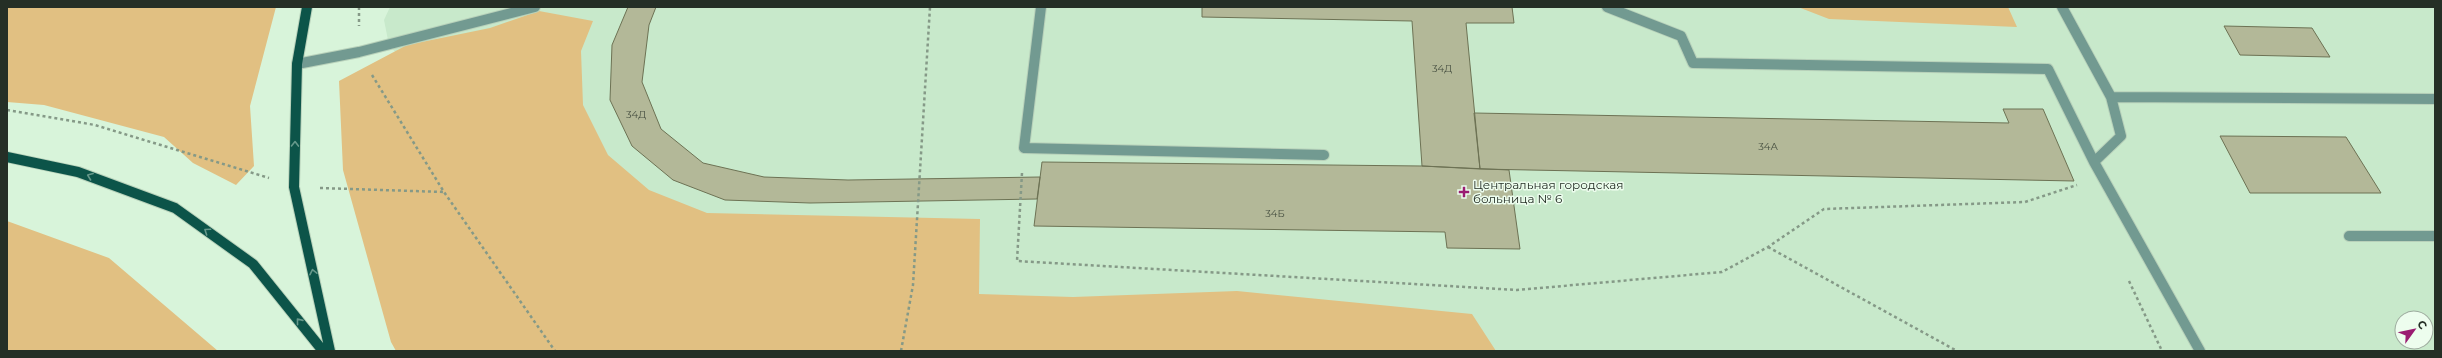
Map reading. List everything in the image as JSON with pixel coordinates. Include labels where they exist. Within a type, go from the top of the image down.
[{"type":"main road","points":[[307,7],[297,64],[294,187],[330,351]]},
{"type":"main road","points":[[7,157],[78,172],[175,208],[253,264],[323,351]]},
{"type":"lane","points":[[297,64],[358,52],[535,7]]},
{"type":"lane","points":[[1041,7],[1024,148],[1324,155]]},
{"type":"lane","points":[[1607,7],[1681,36],[1693,64],[2048,69],[2094,162],[2200,351]]},
{"type":"lane","points":[[2062,7],[2111,97],[2121,136],[2094,162]]},
{"type":"lane","points":[[2111,97],[2435,99]]},
{"type":"lane","points":[[2349,236],[2435,236]]},
{"type":"path","points":[[359,7],[358,52],[444,192],[555,351]]},
{"type":"path","points":[[901,351],[913,285],[930,7]]},
{"type":"path","points":[[7,110],[95,124],[294,187],[444,192]]},
{"type":"path","points":[[1024,148],[1017,261],[1517,290],[1722,272],[1768,247],[1824,209],[2026,202],[2082,184]]},
{"type":"path","points":[[1768,247],[1957,351]]},
{"type":"shaded area","points":[[7,7],[276,7],[250,106],[254,166],[236,185],[193,163],[164,137],[44,105],[7,102]]},
{"type":"shaded area","name":"Центральная городская больница № 6","points":[[390,7],[2435,7],[2435,351],[604,351],[407,65],[389,45],[384,20]]},
{"type":"shaded area","points":[[1798,7],[2008,7],[2017,27],[1829,19]]},
{"type":"shaded area","points":[[539,11],[593,21],[581,51],[583,105],[608,155],[649,190],[707,213],[980,219],[979,294],[1073,297],[1237,291],[1472,314],[1496,351],[396,351],[391,342],[343,170],[339,81],[407,45],[490,28]]},
{"type":"shaded area","points":[[7,221],[109,258],[218,351],[7,351]]},
{"type":"building","points":[[628,7],[656,7],[649,25],[642,82],[661,129],[703,163],[764,177],[848,180],[1040,177],[1037,199],[810,203],[725,200],[673,180],[632,146],[610,100],[612,45]]},
{"type":"building","points":[[1202,7],[1512,7],[1514,23],[1466,23],[1480,169],[1422,166],[1412,21],[1202,17]]},
{"type":"building","points":[[2224,26],[2312,28],[2330,57],[2240,55]]},
{"type":"building","points":[[2003,109],[2043,109],[2074,181],[1480,169],[1474,113],[2009,123]]},
{"type":"building","points":[[2220,136],[2346,137],[2381,193],[2250,193]]},
{"type":"building","points":[[1042,162],[1422,166],[1509,170],[1520,249],[1447,248],[1445,232],[1034,226]]},
{"type":"place","name":"Центральная городская больница № 6","points":[[1464,192]]}]
